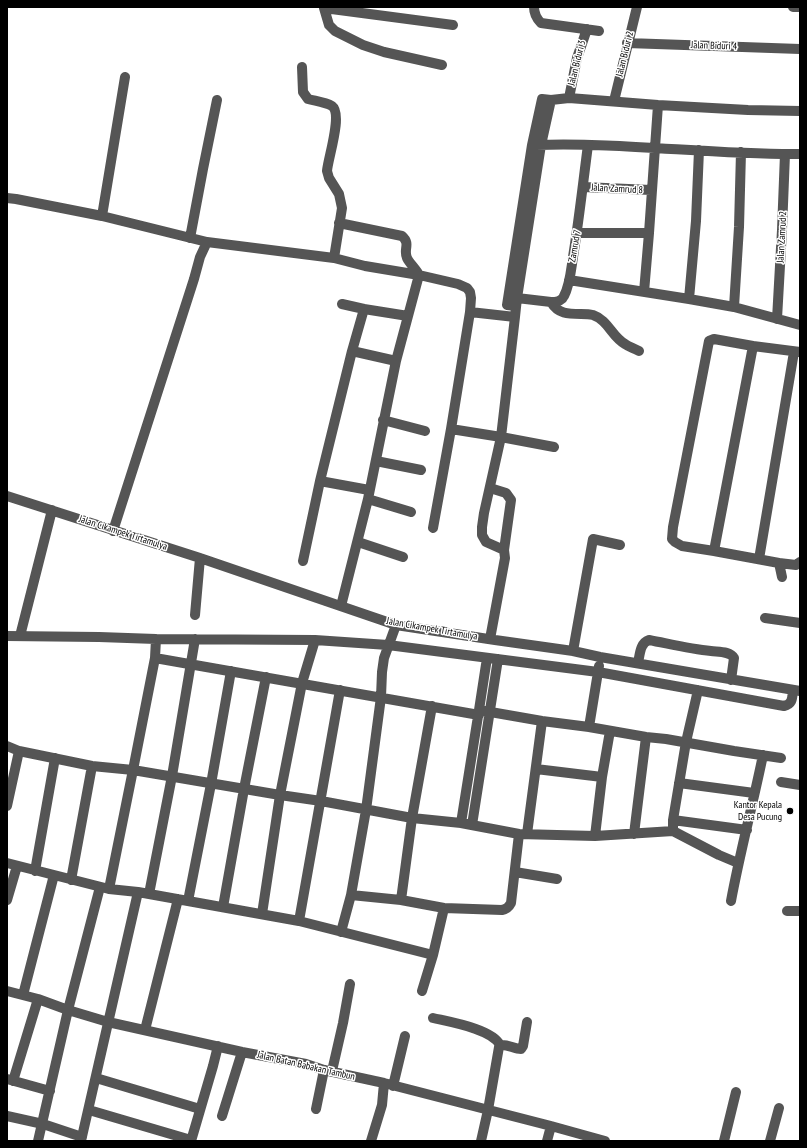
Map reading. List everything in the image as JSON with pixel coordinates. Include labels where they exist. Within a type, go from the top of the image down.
[{"type":"street","points":[[534,7],[534,13],[541,23],[599,31]]},
{"type":"street","name":"Jalan Biduri 2","points":[[614,101],[637,7]]},
{"type":"street","points":[[793,7],[800,7]]},
{"type":"street","points":[[442,65],[384,52],[362,44],[335,31],[329,26],[324,8],[453,25]]},
{"type":"street","name":"Jalan Biduri 3","points":[[569,98],[577,58],[587,29]]},
{"type":"street","name":"Jalan Biduri 4","points":[[628,43],[800,49]]},
{"type":"street","points":[[302,67],[303,92],[308,99],[334,107],[336,113],[336,122],[327,171],[329,178],[342,201],[334,258]]},
{"type":"street","points":[[102,216],[125,77]]},
{"type":"street","points":[[504,550],[486,542],[482,535],[482,527],[501,437],[536,145],[551,100],[569,98],[658,105],[800,111]]},
{"type":"street","points":[[190,238],[202,169],[217,100]]},
{"type":"street","points":[[644,292],[658,105]]},
{"type":"street","points":[[536,145],[654,147],[800,154]]},
{"type":"street","name":"Zamrud 7","points":[[551,302],[557,302],[564,297],[569,280],[577,233],[588,145]]},
{"type":"street","points":[[689,299],[696,221],[699,150]]},
{"type":"street","points":[[734,307],[739,227],[741,152]]},
{"type":"street","name":"Jalan Zamrud 2","points":[[777,319],[785,154]]},
{"type":"street","name":"Jalan Zamrud 8","points":[[583,187],[651,190]]},
{"type":"street","points":[[7,198],[102,216],[207,242],[334,258],[366,266],[419,275],[458,284],[467,288],[470,292],[471,298],[470,312],[433,528]]},
{"type":"street","points":[[339,223],[402,236],[407,244],[407,257],[419,275],[396,361],[369,494],[341,606]]},
{"type":"street","points":[[577,233],[649,233]]},
{"type":"street","points":[[113,531],[200,257],[207,242]]},
{"type":"street","points":[[569,280],[734,307],[800,325]]},
{"type":"street","points":[[516,302],[551,302],[557,310],[568,314],[595,315],[610,327],[624,344],[639,351]]},
{"type":"street","points":[[342,304],[408,316]]},
{"type":"street","points":[[303,561],[320,481],[352,351],[364,309]]},
{"type":"street","points":[[470,312],[515,317]]},
{"type":"street","points":[[758,559],[797,352],[714,339],[710,341],[673,527],[672,539],[682,546],[779,563],[796,565],[800,562]]},
{"type":"street","points":[[714,551],[753,346]]},
{"type":"street","points":[[352,351],[396,361]]},
{"type":"street","points":[[383,420],[425,430]]},
{"type":"street","points":[[451,429],[554,447]]},
{"type":"street","points":[[376,461],[421,470]]},
{"type":"street","points":[[320,481],[369,494],[411,512]]},
{"type":"street","points":[[461,823],[492,659],[492,640],[505,558],[504,550],[511,500],[506,493],[490,488]]},
{"type":"street","name":"Jalan Cikampek Tirtamulya","points":[[7,496],[200,558],[396,625],[573,651],[731,680],[796,690]]},
{"type":"street","points":[[20,636],[52,510]]},
{"type":"street","points":[[573,651],[593,540],[620,545]]},
{"type":"street","points":[[358,542],[402,557]]},
{"type":"street","points":[[195,615],[200,558]]},
{"type":"street","points":[[779,563],[782,577]]},
{"type":"street","points":[[765,618],[800,623]]},
{"type":"street","points":[[341,932],[351,895],[366,810],[381,697],[383,664],[388,645],[396,625]]},
{"type":"street","points":[[7,636],[315,640],[388,645],[598,672],[784,706],[791,703],[796,690]]},
{"type":"street","points":[[38,1141],[68,1010],[104,888],[133,770],[155,658],[156,639]]},
{"type":"street","points":[[149,894],[172,776],[195,639]]},
{"type":"street","points":[[262,914],[280,796],[302,683],[315,640]]},
{"type":"street","points":[[638,663],[642,645],[645,641],[649,640],[699,650],[732,654],[734,658],[731,680]]},
{"type":"street","points":[[589,727],[600,657]]},
{"type":"street","points":[[155,658],[432,706],[589,727],[781,758]]},
{"type":"street","points":[[145,1030],[183,900],[211,784],[231,671]]},
{"type":"street","points":[[224,907],[244,789],[266,677]]},
{"type":"street","points":[[299,921],[340,690]]},
{"type":"street","points":[[673,831],[673,820],[686,742],[698,690]]},
{"type":"street","points":[[401,900],[412,818],[432,706]]},
{"type":"street","points":[[472,825],[482,712]]},
{"type":"street","points":[[351,895],[401,900],[444,908],[502,910],[509,907],[511,902],[514,872],[536,768],[542,721]]},
{"type":"street","points":[[595,836],[602,777],[610,731]]},
{"type":"street","points":[[634,834],[646,737]]},
{"type":"street","points":[[7,746],[19,751],[92,766],[172,776],[412,818],[461,823],[523,834],[595,836],[673,831],[719,855],[738,863]]},
{"type":"street","points":[[7,806],[19,751]]},
{"type":"street","points":[[731,901],[738,863],[747,830],[763,755]]},
{"type":"street","points":[[35,871],[55,758]]},
{"type":"street","points":[[71,880],[92,766]]},
{"type":"street","points":[[536,768],[602,777]]},
{"type":"street","points":[[781,782],[800,785]]},
{"type":"street","points":[[680,783],[754,793]]},
{"type":"street","points":[[673,820],[747,830]]},
{"type":"street","points":[[7,900],[12,865],[104,888],[138,892],[299,921],[433,955]]},
{"type":"street","points":[[514,872],[557,879]]},
{"type":"street","points":[[23,995],[54,875]]},
{"type":"street","points":[[7,1116],[43,1124],[81,1139],[89,1110],[138,892]]},
{"type":"street","points":[[422,991],[433,955],[444,908]]},
{"type":"street","points":[[787,911],[800,911]]},
{"type":"street","points":[[316,1110],[343,1023],[350,984]]},
{"type":"street","name":"Jalan Batan Babakan Tambun","points":[[7,991],[38,999],[108,1022],[242,1052],[306,1064],[328,1071],[388,1084],[604,1141]]},
{"type":"street","points":[[38,999],[10,1080],[50,1091]]},
{"type":"street","points":[[433,1018],[477,1029],[494,1037],[498,1040],[500,1045],[481,1141]]},
{"type":"street","points":[[500,1045],[503,1044],[521,1049],[523,1046],[527,1022]]},
{"type":"street","points":[[371,1141],[388,1084],[405,1036]]},
{"type":"street","points":[[89,1110],[191,1141],[218,1046]]},
{"type":"street","points":[[222,1116],[242,1052]]},
{"type":"street","points":[[96,1078],[200,1109]]},
{"type":"street","points":[[724,1141],[736,1092]]},
{"type":"street","points":[[770,1141],[779,1108]]},
{"type":"street","points":[[547,1141],[551,1126]]},
{"type":"place","name":"Kantor Kepala Desa Pucung","points":[[790,811]]}]
